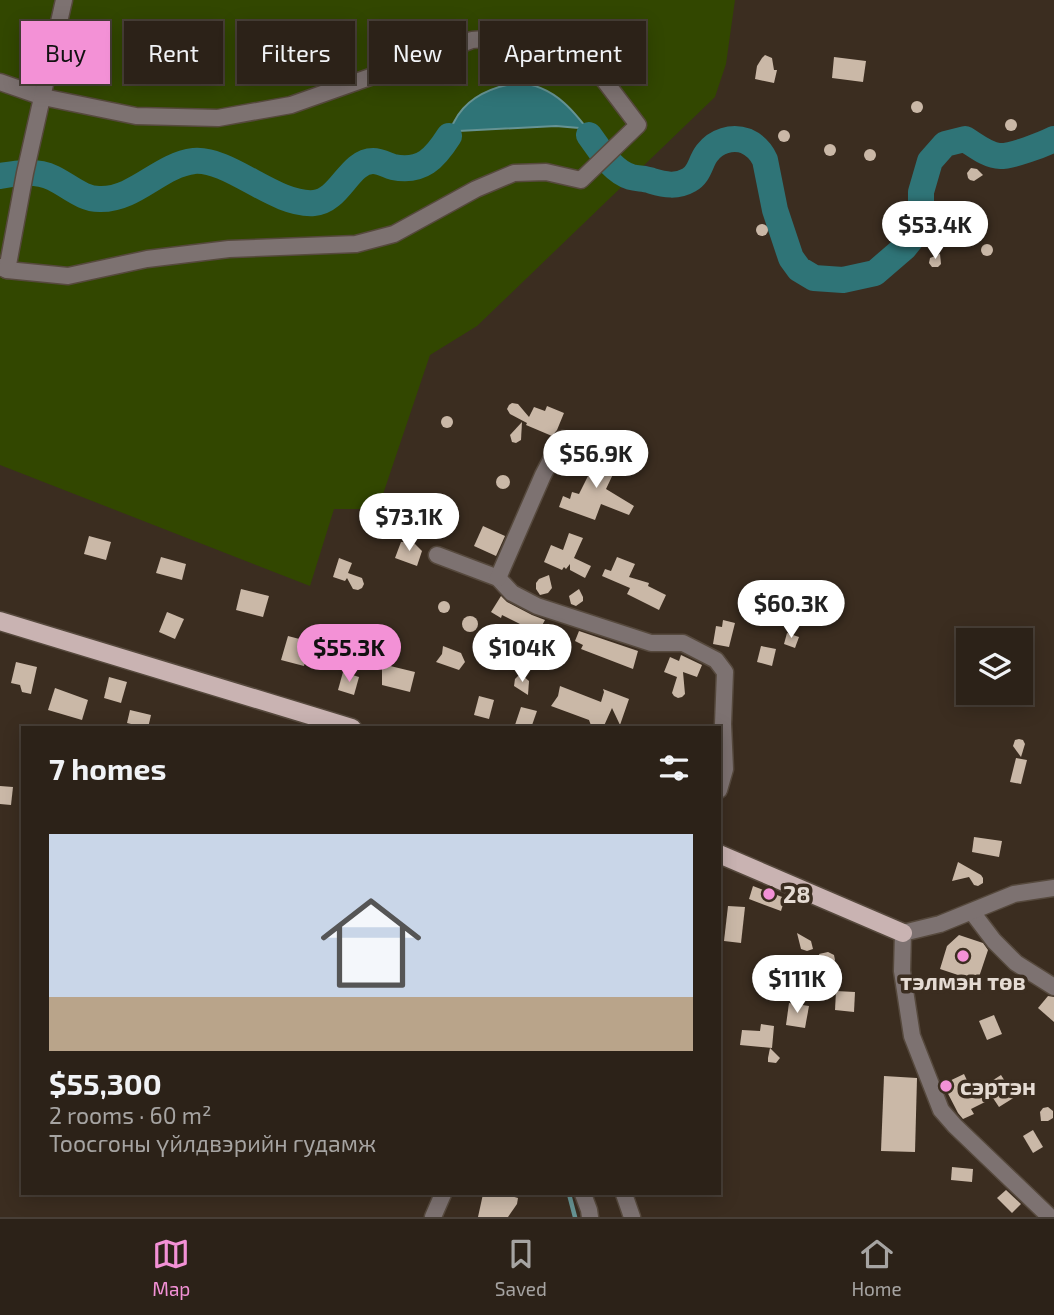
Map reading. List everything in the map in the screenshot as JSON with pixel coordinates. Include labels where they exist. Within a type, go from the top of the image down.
[{"type":"main road","points":[[0,621],[345,726]]},
{"type":"main road","points":[[721,855],[903,933]]},
{"type":"street","points":[[0,82],[43,97],[136,116],[218,118],[290,105],[472,40],[509,37],[549,47],[583,64],[604,80],[638,125],[581,180],[546,172],[514,173],[476,189],[394,234],[356,244],[229,249],[147,259],[68,276],[3,269],[43,97],[64,0]]},
{"type":"street","points":[[498,578],[543,475],[562,439]]},
{"type":"street","points":[[437,555],[498,578],[512,593],[537,606],[651,643],[683,643],[716,660],[725,672],[725,769],[721,783]]},
{"type":"street","points":[[1050,1217],[941,1111],[912,1036],[902,971],[903,933],[940,924],[1014,894],[1054,888]]},
{"type":"street","points":[[972,912],[994,941],[1016,963],[1054,987]]},
{"type":"street","points":[[433,1217],[443,1195]]},
{"type":"street","points":[[583,1195],[590,1217]]},
{"type":"street","points":[[624,1195],[632,1217]]},
{"type":"green space","points":[[0,0],[735,0],[726,64],[715,97],[477,326],[430,355],[378,509],[334,509],[310,586],[0,465]]},
{"type":"water","points":[[524,84],[545,90],[577,116],[603,150],[600,153],[579,128],[556,126],[458,131],[453,133],[436,159],[427,166],[425,162],[439,150],[465,106],[498,87]]},
{"type":"building","points":[[765,55],[772,58],[774,70],[777,70],[774,83],[755,79],[757,66]]},
{"type":"building","points":[[834,57],[866,61],[863,82],[832,78]]},
{"type":"building","points":[[917,101],[923,107],[917,113],[911,107]]},
{"type":"building","points":[[1011,119],[1017,125],[1011,131],[1005,125]]},
{"type":"building","points":[[784,130],[790,136],[784,142],[778,136]]},
{"type":"building","points":[[830,144],[836,150],[830,156],[824,150]]},
{"type":"building","points":[[870,149],[876,155],[870,161],[864,155]]},
{"type":"building","points":[[971,168],[977,169],[983,175],[974,181],[970,180],[967,173]]},
{"type":"building","points":[[762,224],[768,230],[762,236],[756,230]]},
{"type":"building","points":[[987,244],[993,250],[987,256],[981,250]]},
{"type":"building","points":[[940,254],[941,264],[932,267],[930,258]]},
{"type":"building","points":[[512,403],[518,404],[529,417],[534,407],[545,411],[547,406],[564,413],[552,436],[526,425],[527,423],[510,414],[507,409]]},
{"type":"building","points":[[447,416],[453,422],[447,428],[441,422]]},
{"type":"building","points":[[522,422],[521,440],[512,442],[510,435]]},
{"type":"building","points":[[593,449],[615,459],[611,468],[615,470],[606,489],[634,506],[629,515],[601,504],[595,520],[559,507],[563,496],[570,499],[572,492],[579,494],[591,470],[584,467]]},
{"type":"building","points":[[503,475],[508,477],[508,487],[503,489],[498,487],[496,482],[498,477]]},
{"type":"building","points":[[483,526],[505,536],[496,556],[474,546]]},
{"type":"building","points":[[569,533],[583,538],[574,558],[591,566],[585,578],[570,570],[570,564],[562,570],[544,562],[551,545],[563,550]]},
{"type":"building","points":[[89,536],[111,542],[106,560],[84,554]]},
{"type":"building","points":[[401,542],[413,542],[422,551],[417,566],[395,558]]},
{"type":"building","points":[[161,557],[186,564],[182,580],[156,573]]},
{"type":"building","points":[[617,557],[635,564],[629,577],[649,583],[648,586],[666,595],[659,610],[627,594],[630,588],[602,576],[605,569],[611,571]]},
{"type":"building","points":[[339,558],[352,563],[348,573],[362,578],[362,588],[353,589],[347,578],[345,581],[333,577]]},
{"type":"building","points":[[549,575],[552,588],[548,593],[540,595],[536,583]]},
{"type":"building","points":[[241,589],[269,596],[263,617],[236,610]]},
{"type":"building","points":[[579,589],[583,601],[576,606],[571,604],[569,596]]},
{"type":"building","points":[[501,596],[507,602],[545,620],[539,631],[548,642],[546,648],[540,650],[535,646],[538,633],[491,612]]},
{"type":"building","points":[[444,601],[450,607],[444,613],[438,607]]},
{"type":"building","points":[[167,612],[184,619],[175,639],[159,632]]},
{"type":"building","points":[[470,616],[478,624],[470,632],[462,624]]},
{"type":"building","points":[[723,620],[735,623],[729,647],[713,644],[716,626],[722,627]]},
{"type":"building","points":[[579,631],[638,651],[633,669],[581,649],[583,645],[575,641]]},
{"type":"building","points":[[787,633],[799,637],[795,648],[784,644]]},
{"type":"building","points":[[288,636],[307,641],[304,650],[308,651],[304,666],[281,660]]},
{"type":"building","points":[[443,646],[461,653],[465,662],[459,670],[436,662],[442,654]]},
{"type":"building","points":[[761,646],[776,649],[772,666],[757,662]]},
{"type":"building","points":[[681,655],[702,665],[697,677],[683,672],[685,694],[678,698],[672,693],[677,677],[664,672],[670,657],[679,661]]},
{"type":"building","points":[[16,662],[37,667],[31,694],[22,692],[20,685],[11,683]]},
{"type":"building","points":[[382,664],[415,672],[410,692],[382,685]]},
{"type":"building","points":[[343,672],[359,677],[354,695],[338,690]]},
{"type":"building","points":[[518,676],[529,681],[528,695],[514,686]]},
{"type":"building","points":[[109,677],[127,682],[121,703],[104,698]]},
{"type":"building","points":[[560,686],[601,702],[603,689],[629,699],[620,725],[612,708],[604,726],[591,726],[589,720],[551,706],[558,696]]},
{"type":"building","points":[[55,688],[88,700],[82,720],[48,710]]},
{"type":"building","points":[[479,696],[494,700],[489,719],[474,715]]},
{"type":"building","points":[[521,707],[537,711],[532,726],[515,726]]},
{"type":"building","points":[[130,710],[151,715],[148,726],[127,723]]},
{"type":"building","points":[[1019,739],[1025,744],[1021,757],[1013,746],[1015,740]]},
{"type":"building","points":[[1016,758],[1027,760],[1021,784],[1010,782]]},
{"type":"building","points":[[0,786],[13,787],[11,805],[0,804]]},
{"type":"building","points":[[974,837],[1002,841],[999,857],[972,852]]},
{"type":"building","points":[[958,862],[981,875],[983,883],[974,885],[969,877],[952,881]]},
{"type":"building","points":[[753,886],[785,898],[781,911],[749,899]]},
{"type":"building","points":[[728,906],[745,907],[741,943],[724,941]]},
{"type":"building","points":[[797,933],[811,941],[813,949],[801,949]]},
{"type":"building","points":[[959,935],[983,943],[988,950],[979,977],[982,983],[940,969],[947,946]]},
{"type":"building","points":[[828,952],[834,955],[835,960],[829,967],[822,964],[819,954]]},
{"type":"building","points":[[836,991],[855,992],[854,1012],[835,1010]]},
{"type":"building","points":[[1048,996],[1054,997],[1054,1022],[1038,1008]]},
{"type":"building","points":[[789,1003],[809,1006],[805,1028],[786,1025]]},
{"type":"building","points":[[994,1015],[1002,1034],[987,1040],[979,1021]]},
{"type":"building","points":[[761,1024],[774,1026],[772,1048],[740,1045],[742,1030],[760,1031]]},
{"type":"building","points":[[770,1048],[780,1058],[776,1063],[768,1062]]},
{"type":"building","points":[[964,1074],[973,1093],[1001,1075],[1015,1097],[999,1107],[993,1098],[971,1109],[974,1114],[963,1119],[943,1084]]},
{"type":"building","points":[[884,1076],[917,1078],[915,1152],[881,1151]]},
{"type":"building","points":[[1048,1107],[1053,1111],[1053,1118],[1041,1121],[1040,1112]]},
{"type":"building","points":[[1033,1130],[1043,1147],[1033,1153],[1023,1136]]},
{"type":"building","points":[[952,1167],[973,1169],[972,1182],[951,1180]]},
{"type":"building","points":[[1006,1190],[1021,1204],[1012,1213],[997,1198]]},
{"type":"building","points":[[483,1195],[518,1198],[508,1217],[478,1217]]},
{"type":"waterway","points":[[589,135],[607,159],[624,174],[671,185],[680,184],[693,177],[707,153],[720,143],[730,139],[749,143],[765,160],[775,210],[791,258],[799,269],[814,278],[843,280],[875,273],[904,248],[917,232],[921,192],[930,161],[945,144],[965,139],[995,156],[1006,156],[1054,139]]},
{"type":"waterway","points":[[0,176],[40,174],[53,178],[82,195],[101,199],[126,194],[182,164],[208,162],[284,197],[314,203],[331,196],[357,167],[365,163],[376,161],[403,168],[420,166],[433,157],[449,136]]},
{"type":"waterway","points":[[569,1195],[575,1217]]},
{"type":"place","name":"28","points":[[769,894]]},
{"type":"place","name":"тэлмэн төв","points":[[963,956]]},
{"type":"place","name":"сэртэн","points":[[946,1086]]}]
